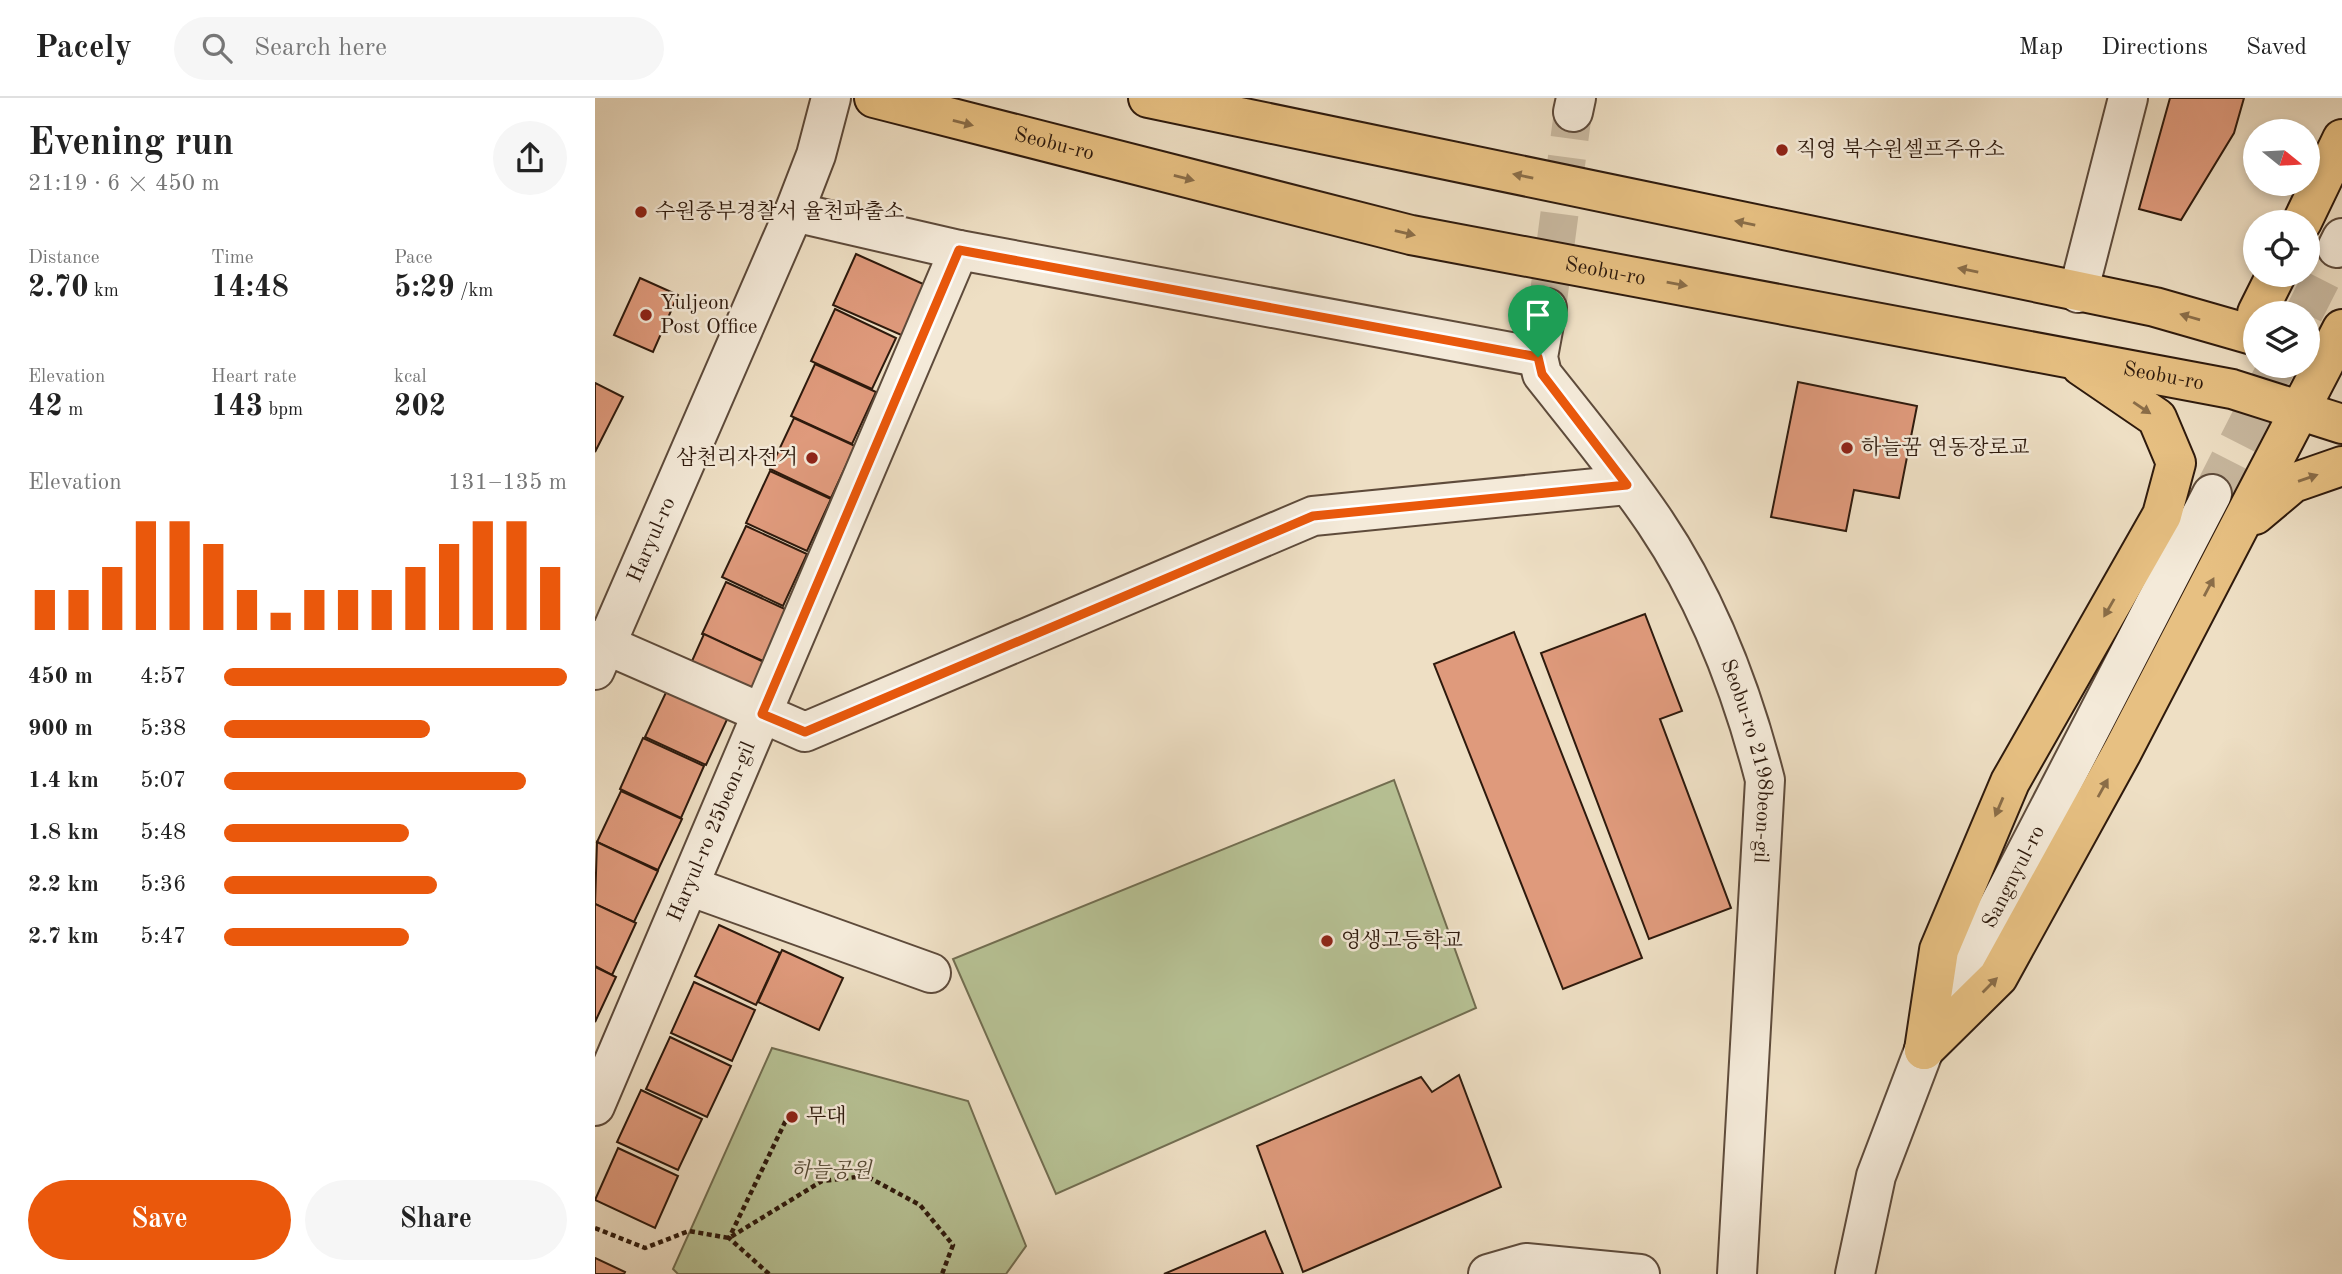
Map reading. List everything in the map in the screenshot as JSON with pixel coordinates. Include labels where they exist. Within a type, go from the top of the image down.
[{"type":"main road","name":"Seobu-ro","points":[[874,98],[1411,235],[2232,389],[2302,409],[2342,424]]},
{"type":"main road","points":[[1148,98],[2078,293],[2243,323]]},
{"type":"main road","points":[[2308,210],[2342,139]]},
{"type":"main road","points":[[1924,1050],[1999,977],[2241,528],[2330,351]]},
{"type":"main road","points":[[1924,1050],[1939,950],[2010,782],[2162,515],[2176,463],[2157,418],[2066,356]]},
{"type":"main road","points":[[2232,389],[2243,357]]},
{"type":"main road","points":[[2241,528],[2293,483],[2342,466]]},
{"type":"street","name":"Haryul-ro","points":[[599,652],[794,212],[816,155],[831,98]]},
{"type":"street","points":[[2078,293],[2127,98]]},
{"type":"street","points":[[794,212],[959,250],[1538,357],[1546,307]]},
{"type":"street","name":"Haryul-ro 25beon-gil","points":[[595,1106],[959,250]]},
{"type":"street","name":"Seobu-ro 2198beon-gil","points":[[1538,357],[1542,374],[1656,523],[1708,617],[1747,710],[1765,780],[1737,1274]]},
{"type":"street","points":[[599,652],[805,732],[1313,516],[1627,485]]},
{"type":"street","name":"Sangnyul-ro","points":[[1855,1274],[1875,1176],[1924,1050],[2212,494]]},
{"type":"street","points":[[689,886],[931,974]]},
{"type":"street","points":[[1488,1274],[1526,1263],[1640,1274]]},
{"type":"path","points":[[729,1238],[788,1116]]},
{"type":"path","points":[[729,1238],[822,1181],[866,1176],[920,1205],[953,1245],[942,1274]]},
{"type":"path","points":[[595,1228],[645,1248],[689,1231],[729,1238],[769,1274]]},
{"type":"green space","points":[[1394,780],[1476,1008],[1056,1194],[953,959]]},
{"type":"green space","name":"하늘공원","points":[[772,1048],[968,1101],[1026,1246],[1006,1274],[678,1274],[673,1269]]},
{"type":"building","points":[[2170,98],[2244,98],[2234,133],[2181,220],[2139,209]]},
{"type":"building","points":[[856,254],[930,287],[908,338],[833,305]]},
{"type":"building","name":"Yuljeon Post Office","points":[[640,278],[678,295],[653,352],[614,335]]},
{"type":"building","points":[[835,309],[896,338],[872,389],[811,361]]},
{"type":"building","points":[[815,364],[876,392],[852,444],[791,416]]},
{"type":"building","name":"하늘꿈 연동장로교","points":[[1798,382],[1917,406],[1899,498],[1854,490],[1846,531],[1771,517]]},
{"type":"building","points":[[595,383],[623,397],[595,452]]},
{"type":"building","name":"삼천리자전거","points":[[794,418],[855,446],[831,498],[770,469]]},
{"type":"building","points":[[770,471],[831,499],[807,551],[746,523]]},
{"type":"building","points":[[746,526],[807,554],[783,606],[722,577]]},
{"type":"building","points":[[726,582],[787,610],[763,661],[702,634]]},
{"type":"building","points":[[1645,614],[1682,711],[1660,719],[1731,908],[1649,939],[1541,653]]},
{"type":"building","points":[[1514,632],[1642,958],[1563,989],[1434,664]]},
{"type":"building","points":[[704,634],[766,663],[749,698],[688,670]]},
{"type":"building","points":[[669,686],[730,713],[706,765],[645,737]]},
{"type":"building","points":[[643,738],[704,766],[681,818],[620,789]]},
{"type":"building","points":[[621,791],[682,819],[658,870],[597,842]]},
{"type":"building","points":[[597,842],[658,871],[634,922],[595,904]]},
{"type":"building","points":[[595,904],[636,923],[612,975],[595,966]]},
{"type":"building","points":[[719,925],[780,953],[756,1005],[695,976]]},
{"type":"building","points":[[782,950],[843,978],[819,1030],[758,1002]]},
{"type":"building","points":[[595,967],[616,977],[595,1022]]},
{"type":"building","points":[[694,982],[755,1010],[732,1061],[671,1033]]},
{"type":"building","points":[[670,1037],[731,1066],[707,1117],[646,1089]]},
{"type":"building","points":[[1459,1075],[1501,1187],[1303,1272],[1257,1146],[1421,1077],[1432,1092]]},
{"type":"building","points":[[641,1090],[702,1119],[678,1170],[617,1142]]},
{"type":"building","points":[[618,1148],[678,1176],[655,1228],[595,1200]]},
{"type":"building","points":[[1265,1231],[1283,1274],[1164,1274]]},
{"type":"building","points":[[595,1258],[625,1272],[624,1274],[595,1274]]},
{"type":"tunnel","points":[[1547,308],[1573,112]]},
{"type":"tunnel","points":[[2310,301],[2337,248]]},
{"type":"tunnel","points":[[2212,494],[2271,378]]},
{"type":"place","name":"직영 북수원셀프주유소","points":[[1782,150]]},
{"type":"place","name":"수원중부경찰서 율천파출소","points":[[641,212]]},
{"type":"place","name":"Yuljeon Post Office","points":[[646,315]]},
{"type":"place","name":"하늘꿈 연동장로교","points":[[1847,448]]},
{"type":"place","name":"삼천리자전거","points":[[812,458]]},
{"type":"place","name":"영생고등학교","points":[[1327,941]]},
{"type":"place","name":"무대","points":[[792,1117]]},
{"type":"route","points":[[959,250],[1538,357],[1542,374],[1627,485],[1313,516],[805,732],[762,714],[959,250]]}]
